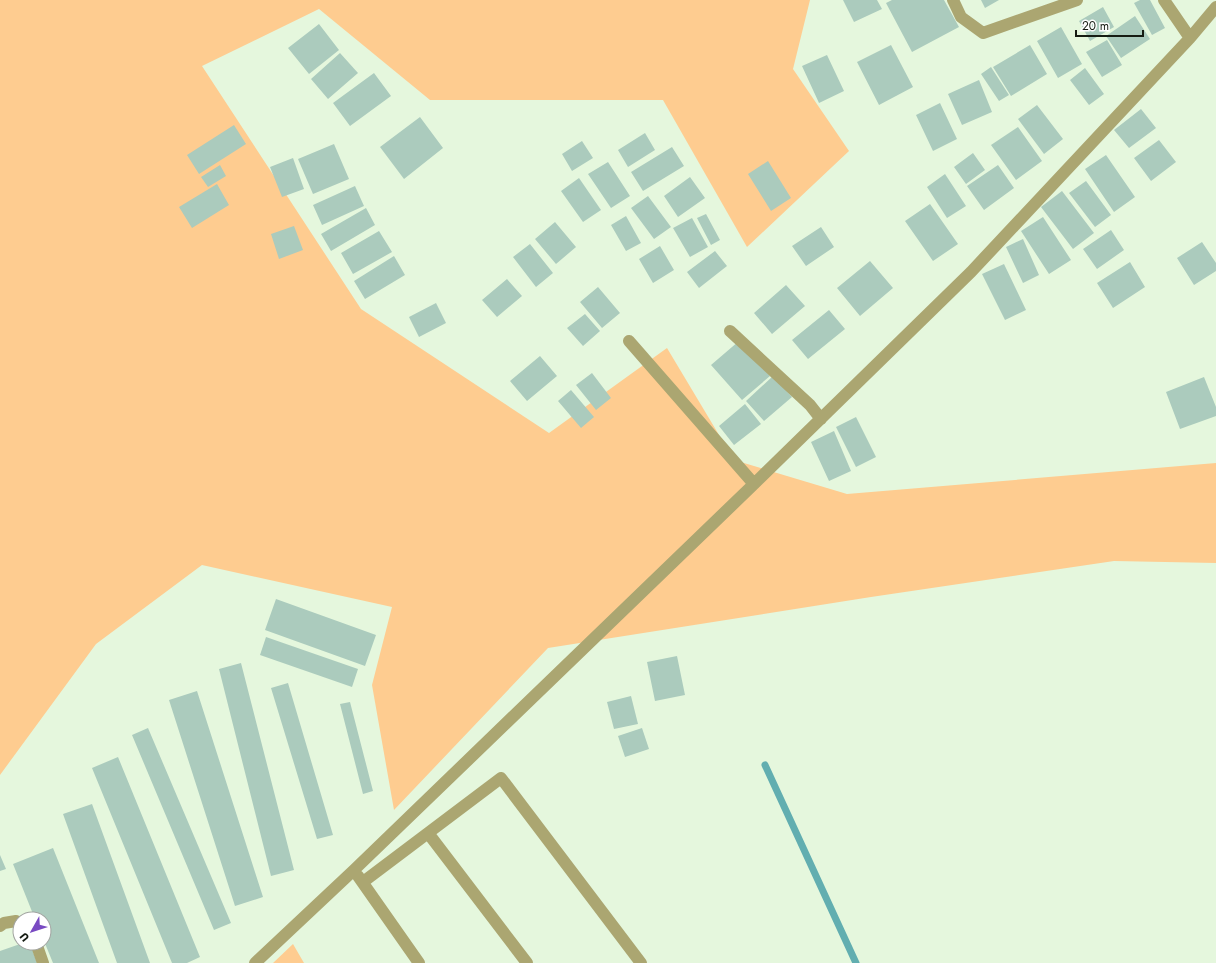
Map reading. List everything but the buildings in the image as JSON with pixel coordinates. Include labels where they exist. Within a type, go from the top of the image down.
[{"type":"street","points":[[953,0],[961,17],[983,32],[1077,0]]},
{"type":"street","points":[[1164,0],[1190,38]]},
{"type":"street","points":[[256,963],[754,484],[971,272],[1190,38],[1216,8]]},
{"type":"street","points":[[730,331],[810,405],[821,419]]},
{"type":"street","points":[[629,341],[754,484]]},
{"type":"street","points":[[362,882],[502,778],[641,963]]},
{"type":"street","points":[[428,833],[527,963]]},
{"type":"street","points":[[354,870],[419,963]]},
{"type":"street","points":[[0,926],[4,923],[12,922]]},
{"type":"street","points":[[39,951],[43,963]]},
{"type":"shaded area","points":[[0,0],[810,0],[793,69],[849,151],[747,247],[663,100],[430,100],[319,9],[202,66],[361,309],[549,433],[667,348],[734,460],[847,494],[1216,463],[1216,563],[1114,561],[871,597],[548,648],[394,810],[372,685],[392,607],[202,565],[96,644],[0,775]]},
{"type":"shaded area","points":[[293,944],[304,963],[273,963]]},
{"type":"waterway","points":[[765,765],[856,963]]}]
